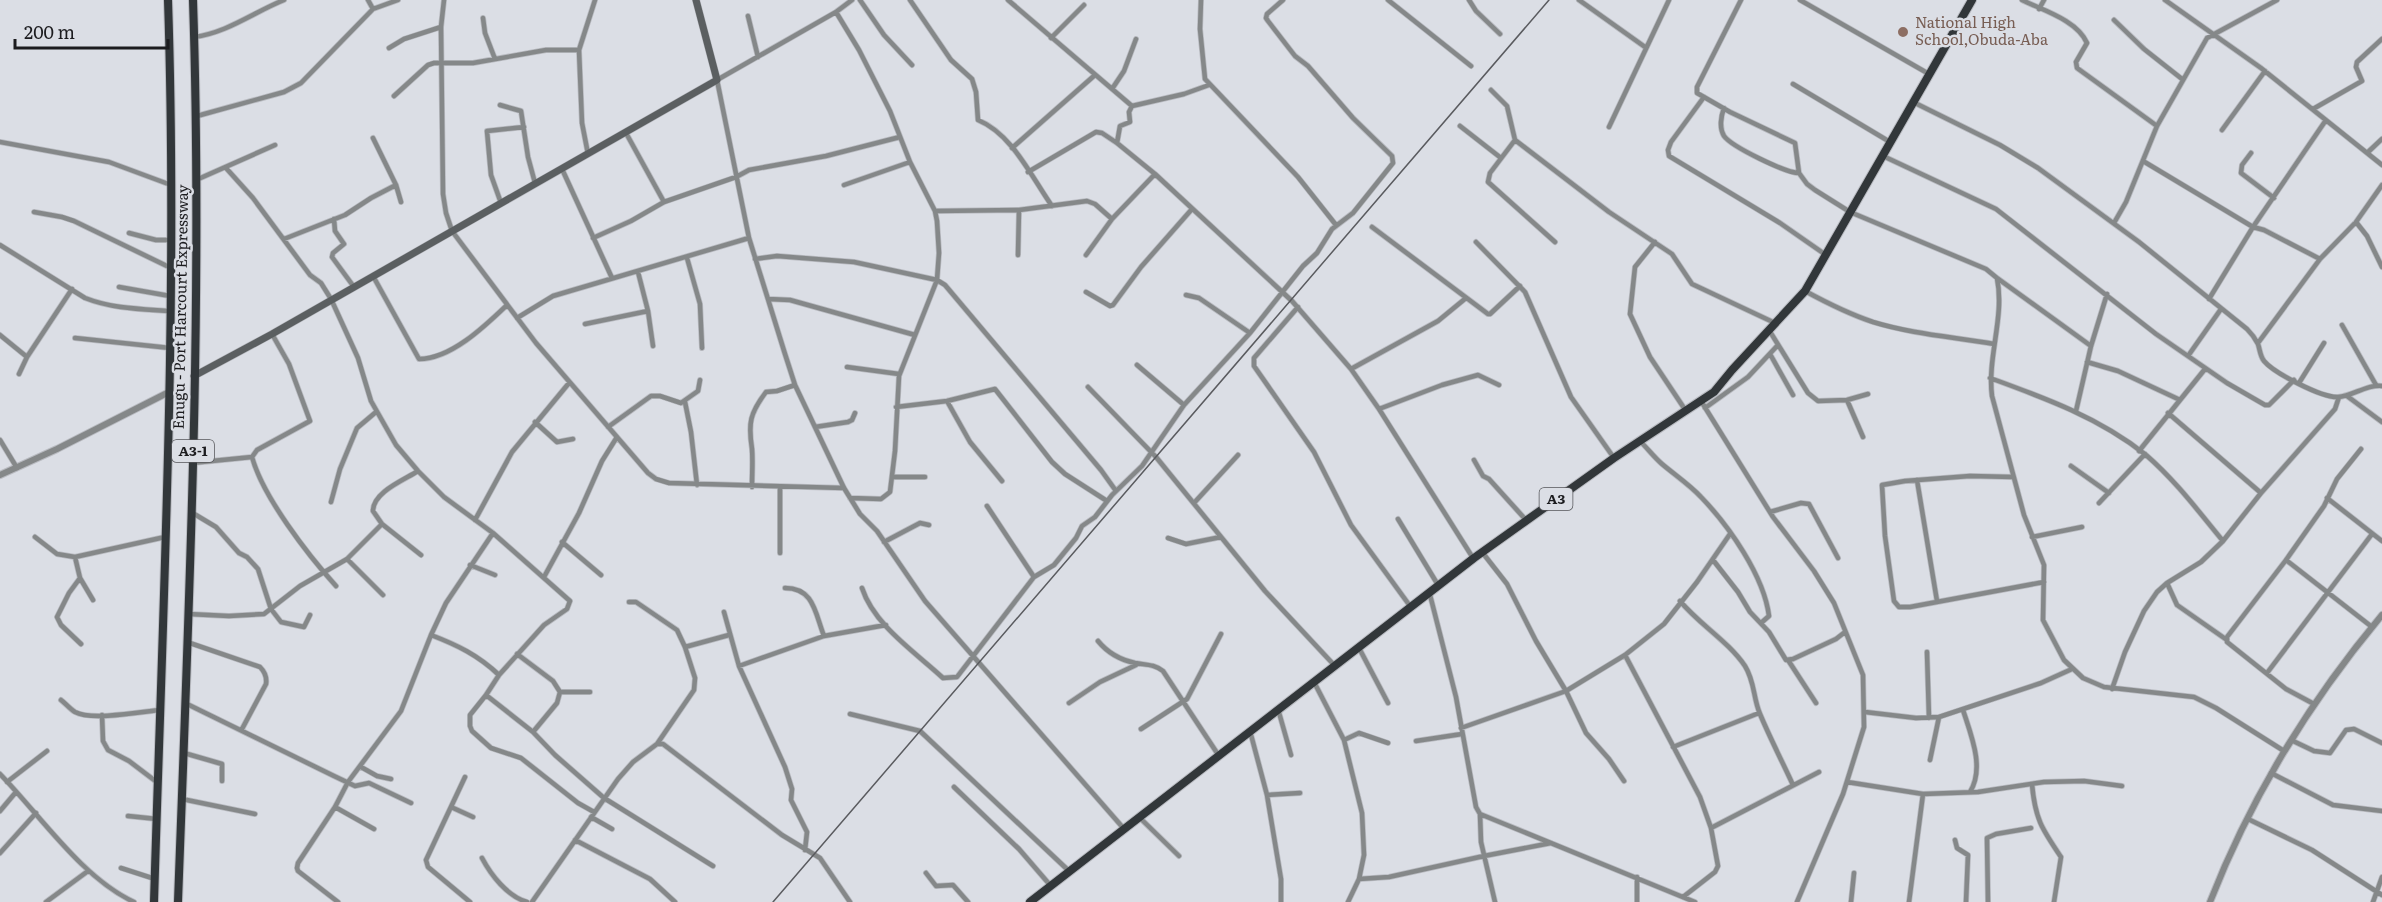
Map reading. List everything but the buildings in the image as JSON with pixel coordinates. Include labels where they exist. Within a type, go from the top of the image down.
[{"type":"highway","name":"Enugu - Port Harcourt Expressway","points":[[154,902],[172,240],[168,0]]},
{"type":"highway","name":"Enugu - Port Harcourt Expressway","points":[[178,902],[194,376],[197,116],[193,0]]},
{"type":"highway","name":"A3","points":[[1034,901],[1050,885],[1125,830],[1429,591],[1614,458],[1686,411],[1703,405],[1805,291],[1972,0]]},
{"type":"main road","points":[[194,376],[272,334],[717,80],[696,0]]},
{"type":"street","points":[[267,0],[268,6]]},
{"type":"street","points":[[194,37],[221,31],[284,0]]},
{"type":"street","points":[[368,0],[373,9]]},
{"type":"street","points":[[197,116],[284,92],[302,83],[373,9],[398,0]]},
{"type":"street","points":[[444,0],[441,27],[444,203],[452,231],[517,318],[569,382],[648,473],[656,479],[669,483],[752,487],[844,488]]},
{"type":"street","points":[[588,154],[582,123],[579,50],[595,0]]},
{"type":"street","points":[[837,0],[838,10],[880,90],[910,162],[935,211],[939,253],[936,280],[899,374],[890,492],[880,499],[850,498]]},
{"type":"street","points":[[852,0],[717,80],[749,238],[795,385],[844,488],[860,514],[877,531],[925,600],[1125,830]]},
{"type":"street","points":[[860,0],[884,35],[912,65]]},
{"type":"street","points":[[910,0],[951,60],[972,79],[976,92],[978,120],[995,129],[1012,148],[1052,206]]},
{"type":"street","points":[[1201,0],[1200,29],[1204,75],[1209,85],[1228,101],[1298,177],[1336,225]]},
{"type":"street","points":[[862,588],[868,604],[886,625],[943,678],[957,677],[1034,577],[1054,565],[1076,538],[1082,526],[1095,517],[1116,491],[1142,466],[1184,405],[1250,333],[1317,253],[1336,225],[1353,213],[1393,163],[1393,158],[1353,118],[1308,66],[1295,56],[1268,21],[1266,18],[1268,14],[1283,0]]},
{"type":"street","points":[[1388,0],[1471,66]]},
{"type":"street","points":[[1469,0],[1476,11],[1500,34]]},
{"type":"street","points":[[1579,0],[1645,47]]},
{"type":"street","points":[[1609,127],[1669,0]]},
{"type":"street","points":[[1741,0],[1697,87],[1697,93],[1795,143],[1799,173],[1807,184],[1850,212],[1986,269],[2091,346]]},
{"type":"street","points":[[1800,0],[1929,74]]},
{"type":"street","points":[[2022,0],[2070,24],[2085,39],[2085,48],[2076,62],[2077,68],[2157,126]]},
{"type":"street","points":[[2039,9],[2044,0]]},
{"type":"street","points":[[2167,0],[2265,71],[2382,165]]},
{"type":"street","points":[[2114,223],[2144,161],[2157,126],[2207,38],[2276,0]]},
{"type":"street","points":[[1012,1],[1051,38],[1132,106]]},
{"type":"street","points":[[1051,38],[1084,4]]},
{"type":"street","points":[[748,16],[758,57]]},
{"type":"street","points":[[483,18],[485,33],[495,59]]},
{"type":"street","points":[[2114,20],[2144,49],[2182,80]]},
{"type":"street","points":[[389,48],[404,39],[441,27]]},
{"type":"street","points":[[1112,89],[1124,70],[1136,39]]},
{"type":"street","points":[[2313,109],[2362,81],[2356,67],[2357,62],[2382,39]]},
{"type":"street","points":[[394,96],[428,65],[473,63],[546,50],[579,50]]},
{"type":"street","points":[[2222,130],[2265,71]]},
{"type":"street","points":[[1012,148],[1095,75]]},
{"type":"street","points":[[1792,84],[1890,142]]},
{"type":"street","points":[[1132,106],[1184,94],[1209,85]]},
{"type":"street","points":[[1491,90],[1507,106],[1515,140],[1609,212],[1672,254],[1692,284],[1775,323]]},
{"type":"street","points":[[1704,97],[1671,142],[1668,150],[1669,156],[1780,223],[1826,255]]},
{"type":"street","points":[[1913,102],[2015,153],[2114,223],[2247,329],[2258,343],[2263,360],[2269,366],[2296,382],[2327,396],[2347,396],[2379,385],[2342,325]]},
{"type":"street","points":[[500,105],[521,111],[528,157],[535,183]]},
{"type":"street","points":[[1117,143],[1120,126],[1130,122],[1129,112],[1132,106]]},
{"type":"street","points":[[1724,108],[1721,125],[1725,138],[1759,158],[1789,172],[1799,173]]},
{"type":"street","points":[[2209,299],[2253,227],[2326,120]]},
{"type":"street","points":[[1460,126],[1501,158]]},
{"type":"street","points":[[501,202],[491,175],[487,131],[524,127]]},
{"type":"street","points":[[626,133],[664,202]]},
{"type":"street","points":[[1028,172],[1090,134],[1102,133],[1155,174],[1284,293],[1351,369],[1380,409],[1474,558]]},
{"type":"street","points":[[593,238],[631,221],[664,202],[736,177],[749,170],[826,156],[900,137]]},
{"type":"street","points":[[373,138],[396,185],[401,202]]},
{"type":"street","points":[[2367,153],[2382,139]]},
{"type":"street","points":[[1515,140],[1488,176],[1489,184],[1554,242]]},
{"type":"street","points":[[0,142],[109,162],[171,185]]},
{"type":"street","points":[[196,180],[275,146]]},
{"type":"street","points":[[2251,153],[2242,165],[2241,172],[2274,198]]},
{"type":"street","points":[[1883,156],[1996,209],[2107,294],[2146,327],[2205,369],[2267,406],[2296,382],[2324,343]]},
{"type":"street","points":[[2144,161],[2253,227],[2264,230],[2320,259]]},
{"type":"street","points":[[844,185],[910,162]]},
{"type":"street","points":[[226,168],[253,198],[310,275],[321,284],[331,299],[361,364],[371,401],[396,445],[444,497],[493,533],[570,601],[567,609],[544,625],[499,675],[470,715],[470,726],[472,731],[491,748],[521,758],[612,829]]},
{"type":"street","points":[[562,169],[612,278]]},
{"type":"street","points":[[1086,255],[1112,219],[1155,174]]},
{"type":"street","points":[[2258,343],[2320,259],[2356,222],[2382,184]]},
{"type":"street","points":[[284,239],[334,219],[396,185]]},
{"type":"street","points":[[935,211],[1019,210],[1092,201],[1112,219]]},
{"type":"street","points":[[1086,292],[1110,306],[1113,305],[1141,267],[1192,209]]},
{"type":"street","points":[[1018,255],[1019,210]]},
{"type":"street","points":[[34,212],[74,221],[171,268]]},
{"type":"street","points":[[334,219],[335,231],[344,246],[333,253],[332,257],[354,287]]},
{"type":"street","points":[[2356,222],[2367,236],[2382,267]]},
{"type":"street","points":[[1372,227],[1490,314],[1520,286]]},
{"type":"street","points":[[129,233],[156,240],[172,240]]},
{"type":"street","points":[[517,318],[553,296],[749,238]]},
{"type":"street","points":[[1476,242],[1527,296],[1571,397],[1614,458]]},
{"type":"street","points":[[1655,242],[1635,267],[1630,314],[1650,357],[1686,411]]},
{"type":"street","points":[[0,245],[85,298],[114,307],[170,311]]},
{"type":"street","points":[[755,259],[777,256],[854,262],[936,280],[949,288],[1116,491]]},
{"type":"street","points":[[687,258],[700,304],[702,348]]},
{"type":"street","points":[[638,272],[648,311],[653,346]]},
{"type":"street","points":[[373,276],[419,359],[438,355],[475,335],[507,305]]},
{"type":"street","points":[[1997,278],[1990,378],[1995,410],[2013,477],[2032,537],[2044,565],[2043,620],[2056,648],[2072,669],[2093,684],[2112,689],[2194,697],[2216,708],[2284,751]]},
{"type":"street","points":[[119,287],[170,296]]},
{"type":"street","points":[[19,374],[27,357],[72,289]]},
{"type":"street","points":[[1805,291],[1844,311],[1875,323],[1994,344]]},
{"type":"street","points":[[2076,411],[2091,346],[2107,294]]},
{"type":"street","points":[[1186,295],[1199,298],[1250,333]]},
{"type":"street","points":[[1351,369],[1438,321],[1466,298]]},
{"type":"street","points":[[768,299],[790,300],[915,335]]},
{"type":"street","points":[[1298,307],[1254,358],[1254,366],[1314,452],[1351,525],[1410,606]]},
{"type":"street","points":[[2188,356],[2222,309]]},
{"type":"street","points":[[585,324],[648,311]]},
{"type":"street","points":[[1768,330],[1808,393],[1818,401],[1847,400],[1868,394]]},
{"type":"street","points":[[192,463],[252,457],[257,450],[310,421],[288,364],[272,334]]},
{"type":"street","points":[[0,335],[27,357]]},
{"type":"street","points":[[75,338],[170,348]]},
{"type":"street","points":[[1777,346],[1748,377],[1703,405],[1770,512],[1827,592],[1841,617],[1863,675],[1864,727],[1846,782],[1797,902]]},
{"type":"street","points":[[1770,354],[1792,395]]},
{"type":"street","points":[[2087,362],[2118,371],[2178,399]]},
{"type":"street","points":[[1137,365],[1184,405]]},
{"type":"street","points":[[847,367],[899,374]]},
{"type":"street","points":[[2139,451],[2178,399],[2205,369]]},
{"type":"street","points":[[1380,409],[1442,385],[1478,375],[1499,385]]},
{"type":"street","points":[[1990,378],[2076,411],[2145,454],[2223,541]]},
{"type":"street","points":[[608,428],[651,396],[660,396],[678,403],[685,402],[698,391],[700,380]]},
{"type":"street","points":[[475,520],[512,452],[569,382]]},
{"type":"street","points":[[752,487],[752,450],[749,433],[753,412],[766,392],[795,385]]},
{"type":"street","points":[[1088,387],[1152,452],[1266,591],[1335,666]]},
{"type":"street","points":[[896,407],[947,401],[994,389],[1052,462],[1065,474],[1107,501]]},
{"type":"street","points":[[0,475],[169,392]]},
{"type":"street","points":[[2347,396],[2382,422]]},
{"type":"street","points":[[2112,689],[2118,667],[2144,611],[2157,592],[2167,583],[2201,562],[2223,541],[2261,493],[2335,409],[2339,397]]},
{"type":"street","points":[[1847,400],[1863,437]]},
{"type":"street","points":[[947,401],[970,442],[1002,482]]},
{"type":"street","points":[[685,402],[697,484]]},
{"type":"street","points":[[331,502],[340,469],[357,428],[376,412]]},
{"type":"street","points":[[815,427],[848,422],[852,420],[855,413]]},
{"type":"street","points":[[2168,413],[2261,493]]},
{"type":"street","points":[[536,422],[557,442],[573,439]]},
{"type":"street","points":[[544,577],[579,513],[602,461],[617,437]]},
{"type":"street","points":[[0,440],[17,468]]},
{"type":"street","points":[[1640,441],[1656,459],[1701,496],[1741,547],[1767,604],[1769,616],[1761,622]]},
{"type":"street","points":[[2226,640],[2286,560],[2337,479],[2361,449]]},
{"type":"street","points":[[2099,502],[2145,454]]},
{"type":"street","points":[[1194,503],[1238,455]]},
{"type":"street","points":[[252,457],[267,493],[324,573],[336,586]]},
{"type":"street","points":[[1474,460],[1484,476],[1526,520]]},
{"type":"street","points":[[2071,466],[2109,493]]},
{"type":"street","points":[[418,471],[376,500],[373,511],[382,524],[421,555]]},
{"type":"street","points":[[2013,477],[1970,476],[1917,480],[1885,483],[1881,487],[1890,583],[1895,603],[1899,607],[1910,607],[2044,582]]},
{"type":"street","points":[[892,477],[925,477]]},
{"type":"street","points":[[1917,480],[1937,601]]},
{"type":"street","points":[[780,487],[780,554]]},
{"type":"street","points":[[2327,498],[2382,541]]},
{"type":"street","points":[[1770,512],[1801,503],[1809,504],[1838,558]]},
{"type":"street","points":[[987,506],[1034,577]]},
{"type":"street","points":[[191,512],[216,527],[238,553],[247,557],[258,569],[271,609],[280,622],[306,626],[310,615]]},
{"type":"street","points":[[1398,519],[1438,585]]},
{"type":"street","points":[[884,542],[920,523],[929,525]]},
{"type":"street","points":[[188,614],[255,616],[271,609],[300,586],[347,559],[382,524]]},
{"type":"street","points":[[2032,537],[2082,527]]},
{"type":"street","points":[[338,902],[297,868],[348,782],[401,711],[431,634],[447,603],[493,533]]},
{"type":"street","points":[[1416,741],[1462,731],[1566,691],[1625,655],[1660,628],[1697,582],[1730,534]]},
{"type":"street","points":[[2267,674],[2372,534]]},
{"type":"street","points":[[35,537],[57,554],[75,557],[165,537]]},
{"type":"street","points":[[1168,538],[1186,544],[1221,537]]},
{"type":"street","points":[[562,542],[601,575]]},
{"type":"street","points":[[1482,552],[1507,584],[1536,641],[1566,691],[1586,733],[1609,759],[1624,781]]},
{"type":"street","points":[[75,557],[80,578],[93,600]]},
{"type":"street","points":[[347,559],[383,595]]},
{"type":"street","points":[[1713,560],[1738,591],[1750,612],[1761,622],[1816,703]]},
{"type":"street","points":[[2286,560],[2372,627]]},
{"type":"street","points":[[470,565],[495,575]]},
{"type":"street","points":[[80,578],[69,593],[57,617],[61,625],[81,644]]},
{"type":"street","points":[[2167,583],[2177,605],[2293,693],[2314,704]]},
{"type":"street","points":[[785,588],[800,589],[808,596],[824,636]]},
{"type":"street","points":[[1429,591],[1462,731],[1476,807],[1480,814],[1484,856],[1495,902]]},
{"type":"street","points":[[1680,601],[1694,617],[1729,647],[1746,669],[1753,682],[1759,712],[1793,785]]},
{"type":"street","points":[[532,902],[604,798],[633,762],[657,744],[696,685],[680,634],[673,626],[636,602],[629,602]]},
{"type":"street","points":[[724,612],[739,666],[792,787],[791,800],[807,832],[805,850]]},
{"type":"street","points":[[2210,902],[2248,819],[2284,751],[2314,704],[2382,615]]},
{"type":"street","points":[[739,666],[824,636],[886,625]]},
{"type":"street","points":[[1788,660],[1836,639],[1845,632]]},
{"type":"street","points":[[431,634],[466,649],[499,675]]},
{"type":"street","points":[[1141,729],[1184,703],[1221,634]]},
{"type":"street","points":[[685,647],[729,635]]},
{"type":"street","points":[[1098,641],[1107,651],[1124,660],[1155,666],[1163,671],[1219,756]]},
{"type":"street","points":[[187,642],[242,660],[264,671],[266,684],[242,729]]},
{"type":"street","points":[[1359,648],[1388,703]]},
{"type":"street","points":[[1927,652],[1929,718]]},
{"type":"street","points":[[517,654],[554,681],[560,692],[557,703],[533,732]]},
{"type":"street","points":[[1625,655],[1700,797],[1711,828],[1718,866],[1715,872],[1683,897]]},
{"type":"street","points":[[1069,703],[1100,682],[1138,664]]},
{"type":"street","points":[[1865,712],[1939,717],[2053,679],[2072,669]]},
{"type":"street","points":[[1314,682],[1344,740],[1355,777],[1365,836],[1359,879],[1348,902]]},
{"type":"street","points":[[560,692],[590,692]]},
{"type":"street","points":[[486,695],[533,732],[555,755],[604,798],[713,866]]},
{"type":"street","points":[[60,699],[76,713],[102,715],[160,710]]},
{"type":"street","points":[[185,703],[355,786],[369,783],[411,803]]},
{"type":"street","points":[[1278,709],[1291,755]]},
{"type":"street","points":[[1963,710],[1973,745],[1976,766],[1976,780],[1970,792]]},
{"type":"street","points":[[1673,747],[1759,712]]},
{"type":"street","points":[[850,714],[920,731],[1069,871]]},
{"type":"street","points":[[102,715],[103,741],[108,750],[129,761],[158,783]]},
{"type":"street","points":[[1930,760],[1939,717]]},
{"type":"street","points":[[2291,740],[2314,751],[2327,753],[2333,750],[2346,730],[2354,729],[2382,743]]},
{"type":"street","points":[[1250,730],[1267,795],[1281,879],[1281,902]]},
{"type":"street","points":[[1344,740],[1359,733],[1388,742]]},
{"type":"street","points":[[657,744],[663,744],[782,835],[823,860],[850,902]]},
{"type":"street","points":[[7,782],[47,751]]},
{"type":"street","points":[[184,753],[218,761],[223,768],[222,781]]},
{"type":"street","points":[[361,767],[377,776],[390,779]]},
{"type":"street","points":[[1711,828],[1757,802],[1819,772]]},
{"type":"street","points":[[2271,773],[2333,805],[2382,811]]},
{"type":"street","points":[[0,774],[88,871],[134,902]]},
{"type":"street","points":[[465,777],[426,864],[471,902]]},
{"type":"street","points":[[1846,782],[1923,794],[2084,781],[2122,786]]},
{"type":"street","points":[[2032,784],[2037,818],[2061,857],[2054,902]]},
{"type":"street","points":[[954,787],[1019,849],[1050,885]]},
{"type":"street","points":[[0,811],[16,792]]},
{"type":"street","points":[[1267,795],[1300,793]]},
{"type":"street","points":[[1909,902],[1923,794]]},
{"type":"street","points":[[182,799],[255,814]]},
{"type":"street","points":[[335,807],[374,829]]},
{"type":"street","points":[[451,807],[473,817]]},
{"type":"street","points":[[0,853],[36,813]]},
{"type":"street","points":[[1480,814],[1695,902]]},
{"type":"street","points":[[128,816],[157,819]]},
{"type":"street","points":[[1140,818],[1179,856]]},
{"type":"street","points":[[2248,819],[2312,850],[2382,895]]},
{"type":"street","points":[[1988,902],[1988,838],[1996,834],[2031,828]]},
{"type":"street","points":[[575,840],[650,879],[675,902]]},
{"type":"street","points":[[1955,840],[1956,848],[1968,855],[1966,902]]},
{"type":"street","points":[[1359,879],[1389,877],[1551,843]]},
{"type":"street","points":[[482,858],[491,875],[520,900],[527,902]]},
{"type":"street","points":[[121,868],[155,879]]},
{"type":"street","points":[[46,902],[88,871]]},
{"type":"street","points":[[926,873],[936,886],[953,885],[968,902]]},
{"type":"street","points":[[1851,902],[1854,873]]},
{"type":"street","points":[[1637,877],[1637,902]]},
{"type":"street","points":[[2373,902],[2382,877]]},
{"type":"railway","points":[[773,902],[1549,0]]},
{"type":"place","name":"National High School,Obuda-Aba","points":[[1903,32]]}]
